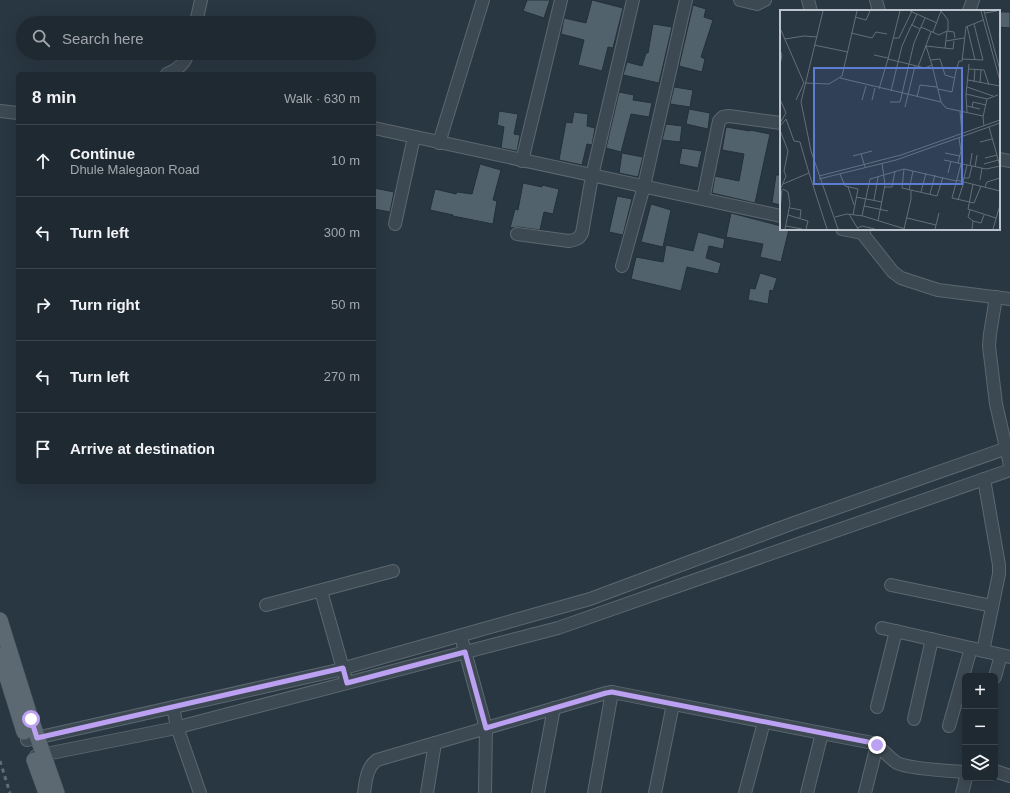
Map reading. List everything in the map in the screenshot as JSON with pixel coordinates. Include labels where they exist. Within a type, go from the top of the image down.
[{"type":"main road","points":[[0,620],[32,739],[38,756],[46,793]]},
{"type":"main road","points":[[0,655],[12,694],[32,739]]},
{"type":"main road","points":[[38,756],[57,793]]},
{"type":"street","points":[[198,16],[201,0]]},
{"type":"street","points":[[439,143],[483,0]]},
{"type":"street","points":[[522,161],[561,0]]},
{"type":"street","points":[[517,234],[569,241],[580,238],[592,176],[633,0]]},
{"type":"street","points":[[622,266],[644,186],[686,0]]},
{"type":"street","points":[[740,0],[757,4],[765,0]]},
{"type":"street","points":[[808,0],[811,10]]},
{"type":"street","points":[[876,0],[879,10]]},
{"type":"street","points":[[969,10],[973,0]]},
{"type":"street","points":[[177,72],[186,60]]},
{"type":"street","points":[[0,111],[16,113]]},
{"type":"street","points":[[703,199],[719,121],[723,117],[729,116],[780,123]]},
{"type":"street","points":[[376,128],[780,216]]},
{"type":"street","points":[[395,224],[414,137]]},
{"type":"street","points":[[1000,159],[1010,161]]},
{"type":"street","points":[[852,230],[862,231],[896,276],[934,289],[1010,299]]},
{"type":"street","points":[[996,298],[989,346],[996,404],[1008,448],[1010,465]]},
{"type":"street","points":[[32,739],[343,668],[590,599],[791,524],[1008,448]]},
{"type":"street","points":[[38,756],[177,727],[558,628],[1010,470]]},
{"type":"street","points":[[983,651],[999,566],[984,479]]},
{"type":"street","points":[[266,605],[393,571]]},
{"type":"street","points":[[664,572],[671,588]]},
{"type":"street","points":[[891,585],[992,606]]},
{"type":"street","points":[[321,591],[347,683]]},
{"type":"street","points":[[882,628],[1006,656],[997,673]]},
{"type":"street","points":[[877,707],[896,632]]},
{"type":"street","points":[[460,636],[486,728],[485,793]]},
{"type":"street","points":[[914,719],[932,639]]},
{"type":"street","points":[[949,726],[971,648]]},
{"type":"street","points":[[594,793],[612,692]]},
{"type":"street","points":[[364,793],[369,769],[377,760],[612,692],[873,743],[891,758],[905,766],[962,772]]},
{"type":"street","points":[[655,793],[674,704]]},
{"type":"street","points":[[172,707],[177,727],[200,793]]},
{"type":"street","points":[[538,793],[554,708]]},
{"type":"street","points":[[745,793],[764,722]]},
{"type":"street","points":[[807,793],[822,733]]},
{"type":"street","points":[[427,793],[435,743]]},
{"type":"street","points":[[865,793],[877,745]]},
{"type":"street","points":[[998,772],[1010,776]]},
{"type":"street","points":[[962,793],[965,781]]},
{"type":"building","points":[[527,0],[550,0],[544,18],[523,11]]},
{"type":"building","points":[[592,0],[623,8],[613,48],[608,47],[602,71],[578,65],[584,40],[561,34],[564,18],[586,23]]},
{"type":"building","points":[[693,5],[706,9],[704,17],[713,20],[701,57],[705,59],[702,72],[679,66]]},
{"type":"building","points":[[1000,12],[1010,12],[1010,28],[1000,27]]},
{"type":"building","points":[[653,24],[672,27],[659,83],[623,75],[627,62],[642,66],[646,53],[648,53]]},
{"type":"building","points":[[674,87],[693,90],[690,107],[670,104]]},
{"type":"building","points":[[619,92],[634,95],[633,100],[652,103],[649,117],[631,114],[621,152],[606,148]]},
{"type":"building","points":[[689,109],[710,113],[708,129],[686,124]]},
{"type":"building","points":[[499,111],[518,114],[514,134],[520,135],[517,151],[501,148],[504,127],[497,125]]},
{"type":"building","points":[[574,112],[588,114],[587,126],[595,128],[592,145],[587,144],[582,165],[559,160],[566,122],[572,123]]},
{"type":"building","points":[[666,124],[682,126],[680,142],[662,140]]},
{"type":"building","points":[[726,127],[770,134],[755,203],[712,193],[715,176],[739,181],[744,154],[722,150]]},
{"type":"building","points":[[682,148],[702,151],[698,168],[679,164]]},
{"type":"building","points":[[622,153],[643,157],[638,177],[619,173]]},
{"type":"building","points":[[480,164],[501,170],[493,200],[497,201],[493,224],[430,210],[435,189],[456,194],[457,192],[472,194]]},
{"type":"building","points":[[776,175],[780,175],[780,205],[772,203]]},
{"type":"building","points":[[523,183],[559,189],[553,214],[544,212],[540,230],[518,227],[510,228],[515,209],[518,210]]},
{"type":"building","points":[[376,188],[394,192],[390,212],[376,209]]},
{"type":"building","points":[[617,196],[632,199],[623,235],[609,232]]},
{"type":"building","points":[[651,204],[671,210],[663,247],[641,242]]},
{"type":"building","points":[[731,213],[780,226],[780,230],[789,230],[781,262],[760,257],[763,244],[726,237]]},
{"type":"building","points":[[698,232],[725,239],[723,249],[709,246],[706,258],[721,263],[718,274],[687,267],[681,291],[631,279],[636,257],[663,262],[666,245],[693,251]]},
{"type":"building","points":[[760,273],[777,278],[773,291],[770,290],[768,304],[748,300],[750,288],[755,289]]},
{"type":"railway","points":[[0,761],[10,793]]},
{"type":"route","points":[[31,719],[37,738],[343,668],[347,683],[465,652],[486,728],[612,692],[877,745]]}]
